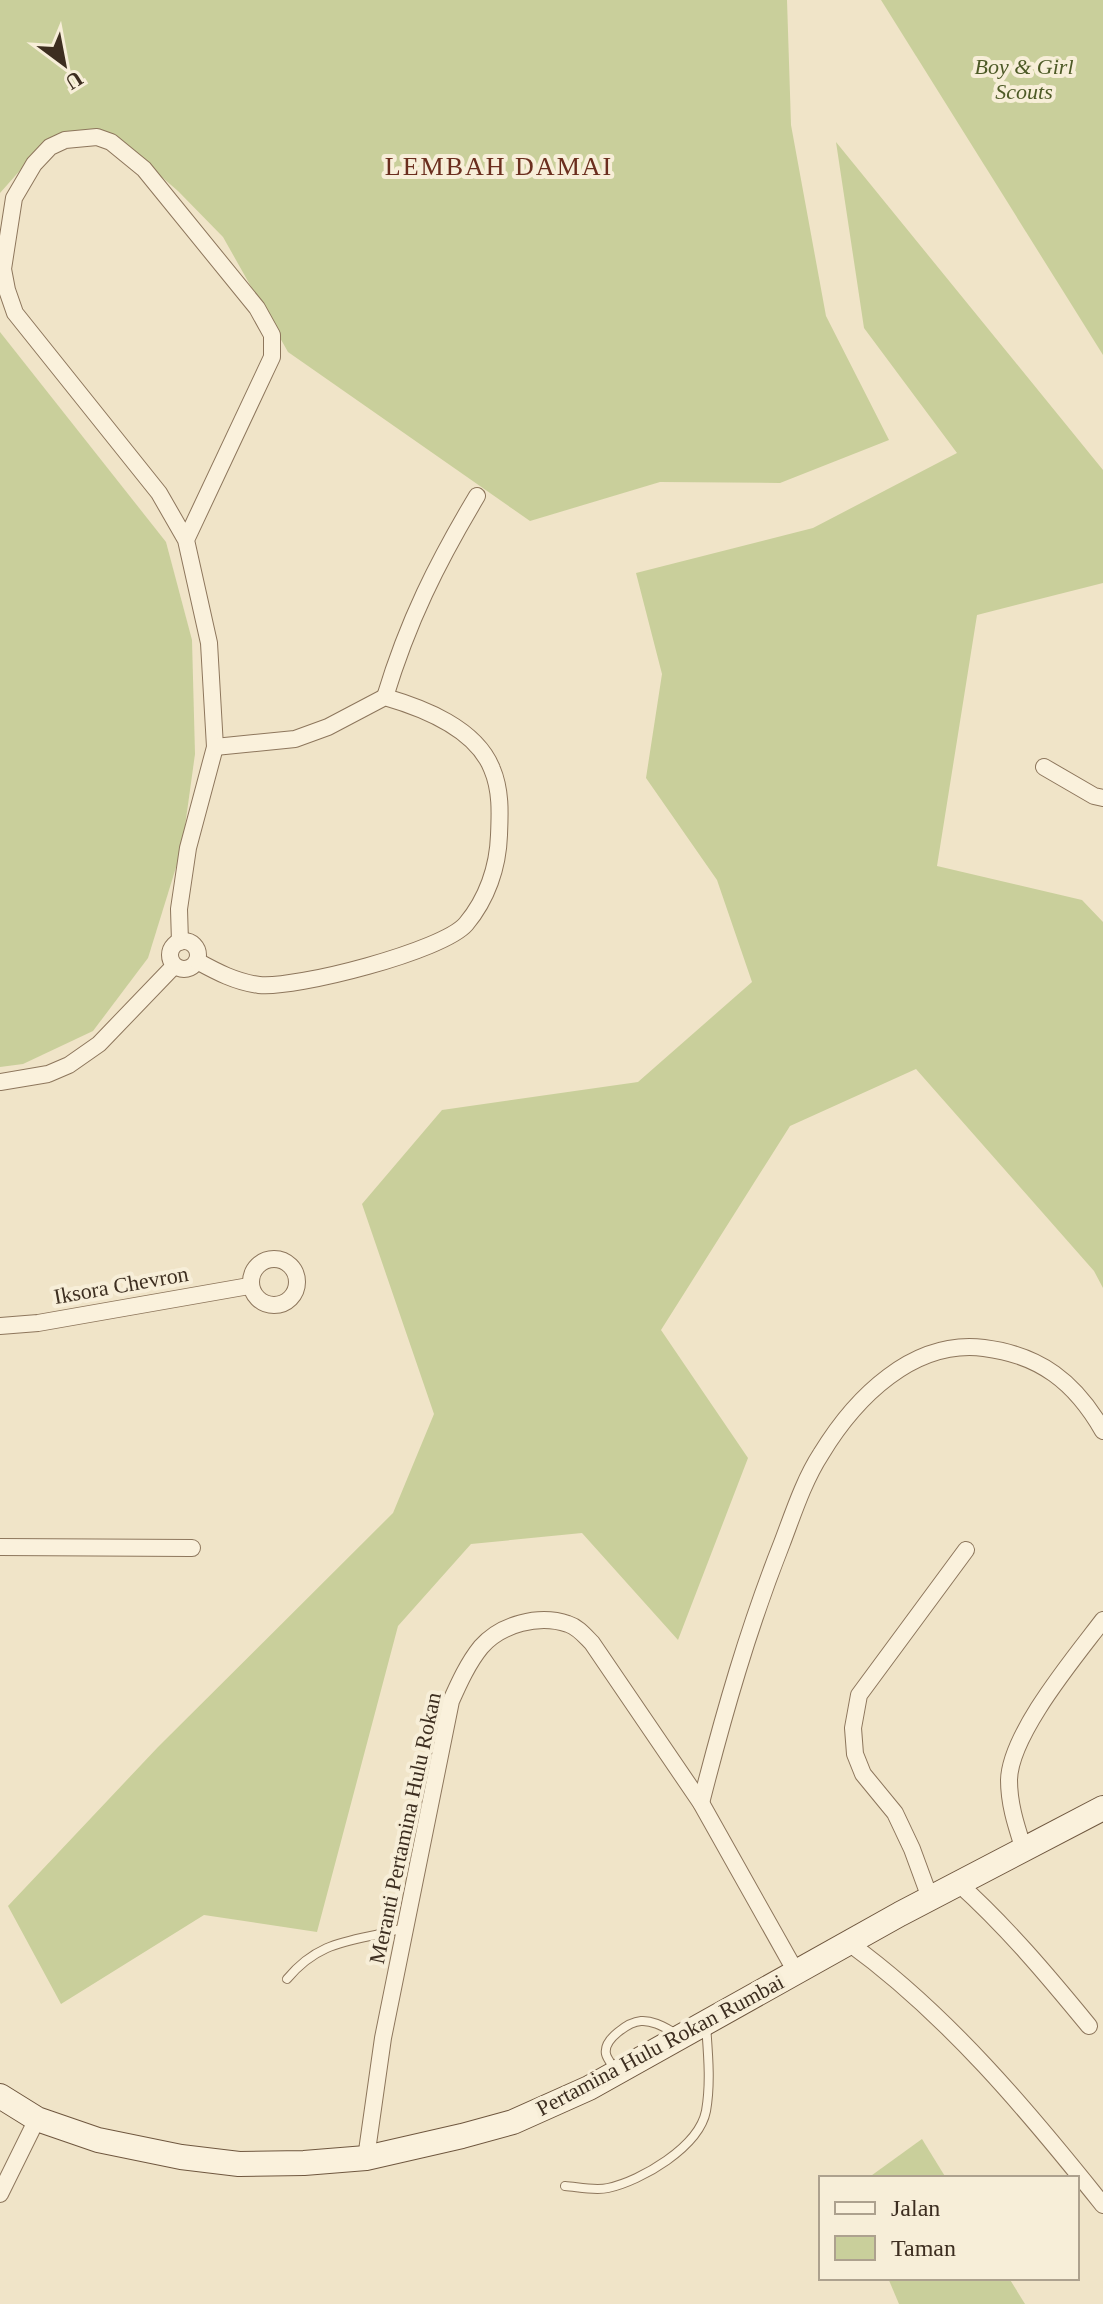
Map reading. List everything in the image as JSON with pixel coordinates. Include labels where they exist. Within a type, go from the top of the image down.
[{"type":"street","points":[[174,966],[170,952],[180,942],[179,909],[188,848],[215,747],[209,643],[186,540],[159,493],[15,313],[3,269],[14,198],[34,164],[50,147],[65,140],[97,137],[111,142],[144,169],[257,308],[272,335],[272,357],[186,540]]},
{"type":"street","points":[[385,697],[407,630],[436,566],[477,496]]},
{"type":"street","points":[[197,961],[225,977],[263,986],[329,976],[438,942],[464,927],[487,893],[499,849],[500,802],[492,768],[465,734],[416,706],[385,697],[328,727],[295,739],[215,747]]},
{"type":"street","points":[[1044,767],[1094,796],[1103,798]]},
{"type":"street","points":[[174,966],[187,969],[197,961],[195,946],[180,942]]},
{"type":"street","points":[[0,1082],[48,1074],[69,1065],[99,1044],[174,966]]},
{"type":"street","name":"Iksora Chevron","points":[[0,1326],[38,1323],[249,1286]]},
{"type":"street","points":[[701,1803],[733,1679],[758,1603],[819,1455],[842,1425],[891,1374],[916,1359],[946,1348],[970,1346],[1001,1350],[1032,1359],[1055,1373],[1082,1400],[1103,1431]]},
{"type":"street","points":[[0,1547],[192,1548]]},
{"type":"street","points":[[930,1898],[895,1813],[863,1774],[855,1754],[853,1728],[859,1695],[966,1550]]},
{"type":"street","points":[[1023,1847],[1011,1812],[1009,1778],[1013,1758],[1034,1717],[1103,1620]]},
{"type":"street","name":"Meranti Pertamina Hulu Rokan","points":[[366,2158],[383,2038],[451,1701],[464,1673],[482,1646],[509,1627],[523,1622],[567,1623],[592,1643],[701,1803],[796,1972]]},
{"type":"street","name":"Pertamina Hulu Rokan Rumbai","points":[[0,2096],[37,2119],[72,2132],[134,2148],[239,2164],[366,2158],[462,2136],[513,2122],[559,2103],[1023,1847],[1102,1811]]},
{"type":"street","points":[[958,1883],[1039,1965],[1089,2026]]},
{"type":"street","points":[[849,1943],[876,1963],[980,2062],[1039,2126],[1103,2205]]},
{"type":"street","points":[[0,2194],[37,2119]]},
{"type":"lane","points":[[287,1979],[301,1962],[316,1951],[348,1940],[405,1928]]},
{"type":"lane","points":[[617,2072],[606,2054],[607,2048],[617,2033],[632,2023],[651,2022],[682,2037]]},
{"type":"lane","points":[[565,2186],[607,2188],[638,2176],[678,2152],[696,2135],[706,2113],[709,2078],[706,2024]]},
{"type":"green space","points":[[0,0],[787,0],[791,125],[826,316],[889,440],[780,483],[660,482],[530,521],[288,352],[223,237],[178,191],[114,136],[46,141],[0,193]]},
{"type":"green space","name":"Boy & Girl Scouts","points":[[881,0],[1103,0],[1103,355]]},
{"type":"green space","points":[[836,142],[1103,470],[1103,583],[977,615],[937,866],[1082,900],[1103,922],[1103,1288],[1094,1271],[916,1069],[790,1126],[661,1330],[748,1458],[678,1640],[582,1533],[471,1544],[398,1626],[317,1932],[204,1915],[61,2004],[8,1906],[158,1747],[393,1513],[434,1414],[362,1204],[442,1110],[638,1082],[752,982],[717,880],[646,778],[662,674],[636,573],[813,528],[957,453],[864,328]]},
{"type":"green space","points":[[0,332],[166,542],[192,640],[195,754],[182,848],[148,958],[93,1031],[23,1064],[0,1067]]},
{"type":"green space","points":[[922,2139],[945,2176],[871,2176]]},
{"type":"green space","points":[[889,2280],[1010,2280],[1025,2304],[899,2304]]},
{"type":"district","name":"LEMBAH DAMAI","points":[[499,166]]}]
